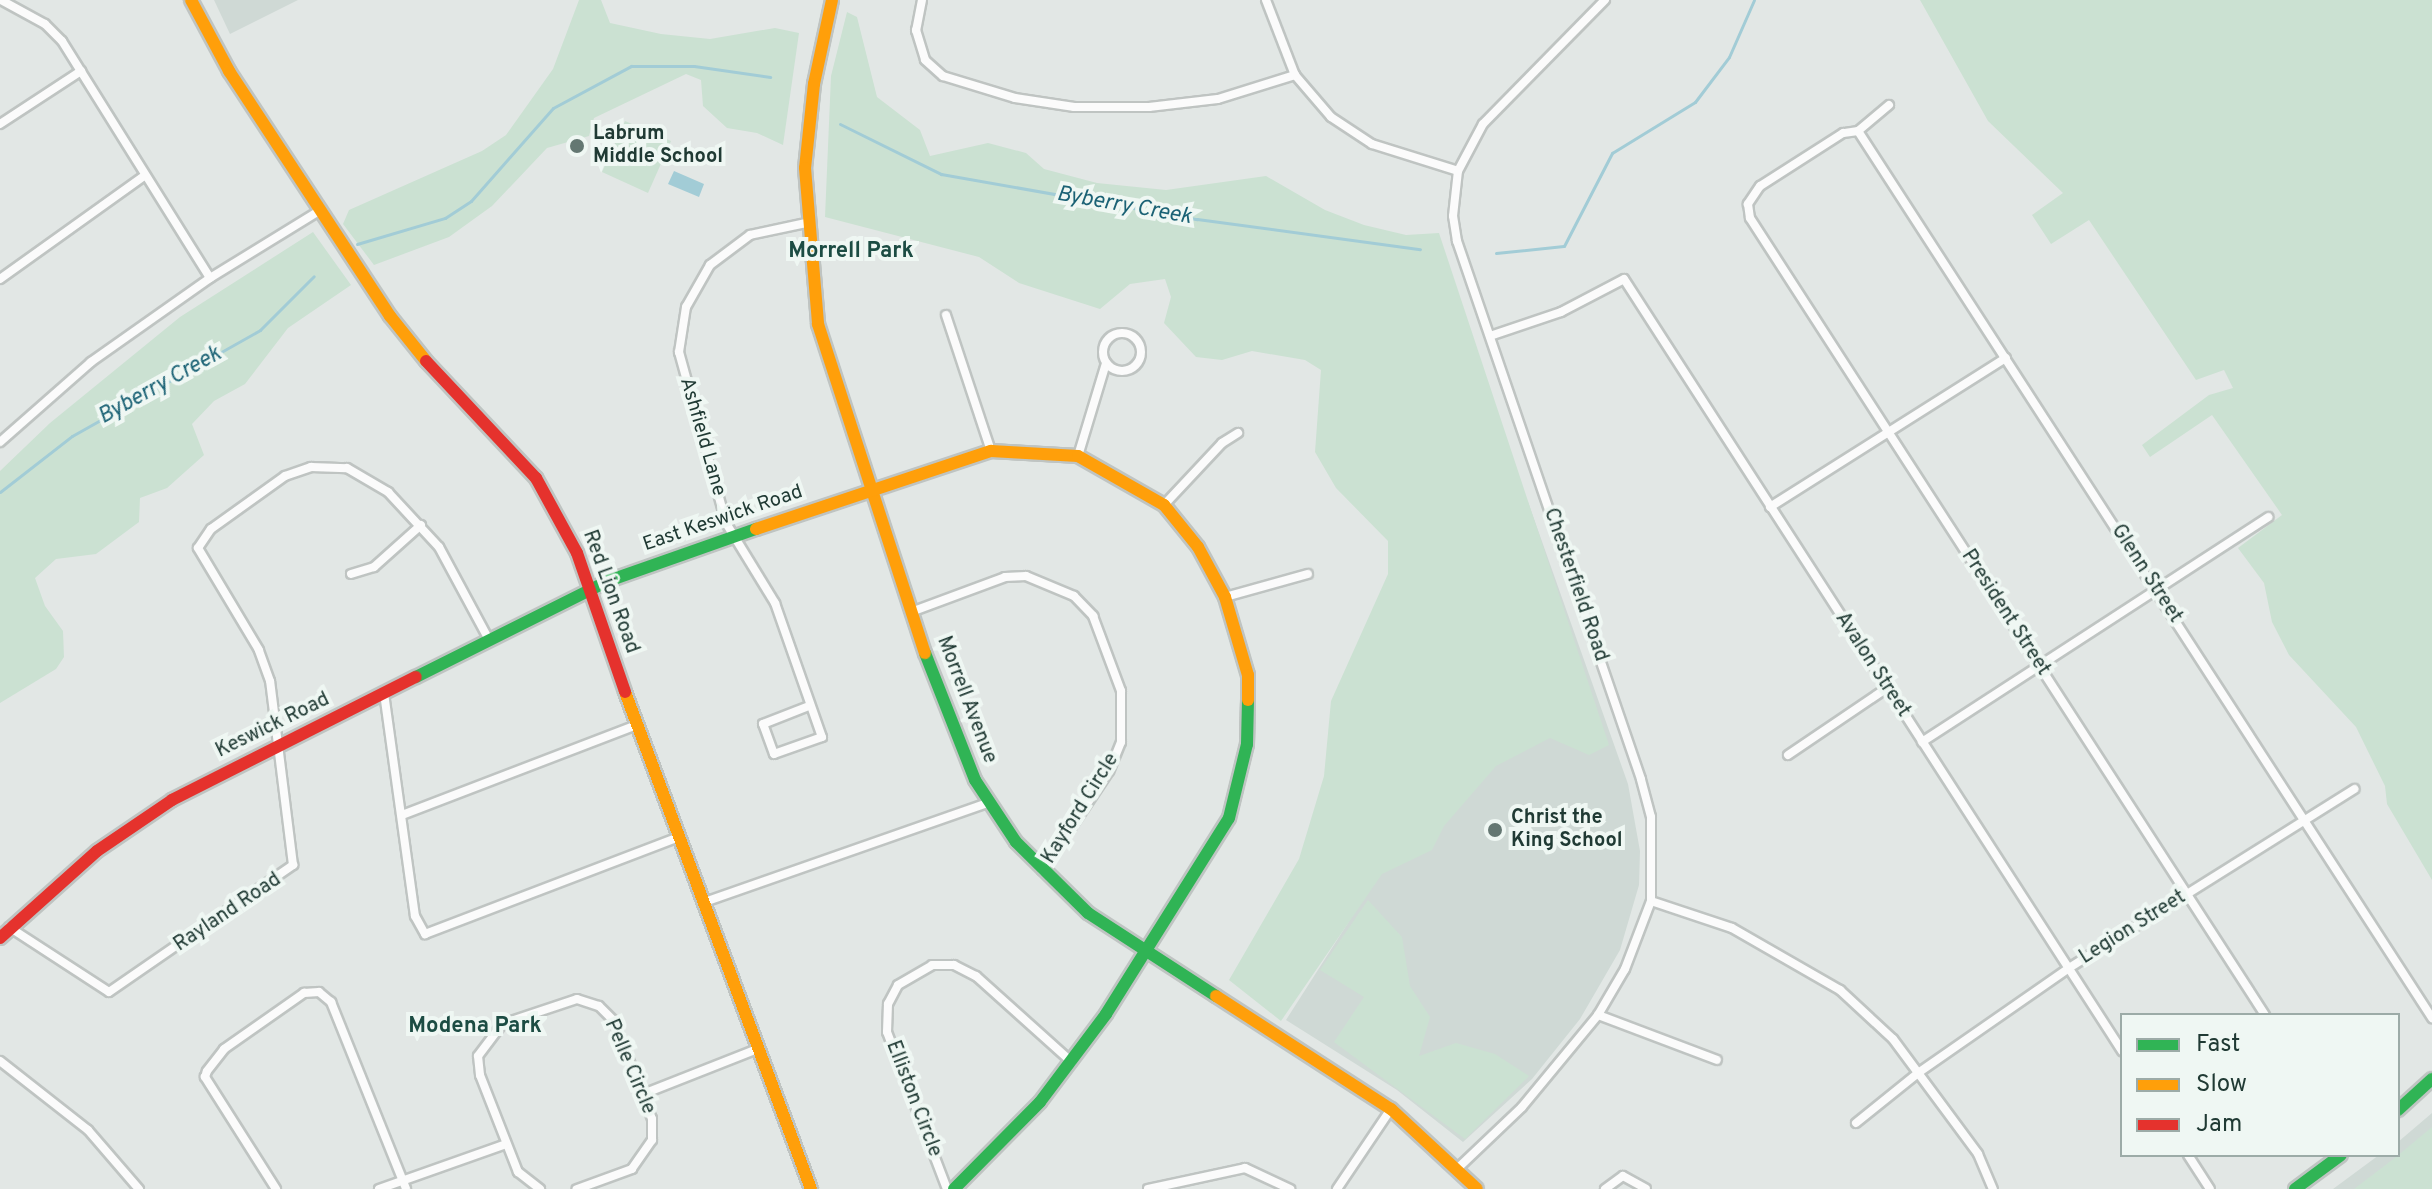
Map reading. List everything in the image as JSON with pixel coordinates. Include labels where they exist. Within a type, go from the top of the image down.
[{"type":"street","points":[[1,0],[45,24],[81,71],[210,278]]},
{"type":"street","name":"Red Lion Road","points":[[191,0],[229,71],[319,211],[421,358],[536,478],[577,553],[676,838],[811,1189]]},
{"type":"street","name":"Morrell Avenue","points":[[832,0],[809,116],[806,223],[825,356],[951,728],[988,803],[1041,871],[1103,926],[1391,1109],[1458,1168],[1477,1189]]},
{"type":"street","points":[[922,0],[916,30],[925,60],[943,76],[1015,98],[1074,107],[1149,107],[1218,99],[1295,75]]},
{"type":"street","points":[[1266,0],[1295,75],[1351,133],[1390,152],[1458,171]]},
{"type":"street","name":"Chesterfield Road","points":[[1458,1168],[1522,1107],[1598,1015],[1625,969],[1651,901],[1651,817],[1641,779],[1457,241],[1458,171],[1483,124],[1605,0]]},
{"type":"street","points":[[0,124],[81,71]]},
{"type":"street","points":[[1858,131],[1889,105]]},
{"type":"street","name":"President Street","points":[[1858,131],[1843,133],[1760,186],[1747,210],[1888,434],[2264,1013]]},
{"type":"street","name":"Glenn Street","points":[[1858,131],[2432,1018]]},
{"type":"street","points":[[0,279],[145,175]]},
{"type":"street","points":[[0,442],[91,362],[210,278],[319,211]]},
{"type":"street","name":"Ashfield Lane","points":[[806,223],[771,227],[724,251],[698,280],[682,322],[681,365],[734,537],[775,603],[822,737],[774,754],[763,724],[809,706]]},
{"type":"street","name":"Avalon Street","points":[[1490,336],[1561,312],[1624,279],[2120,1048]]},
{"type":"street","points":[[946,315],[991,451],[1078,456],[1164,505],[1198,547],[1225,597],[1248,675],[1247,744],[1240,784],[1229,818],[1072,1062],[1010,1135],[954,1189]]},
{"type":"street","points":[[1078,456],[1106,363],[1104,347],[1114,335],[1130,335],[1138,342],[1140,358],[1130,369],[1120,371],[1106,363]]},
{"type":"street","points":[[1770,507],[2006,358]]},
{"type":"street","points":[[1164,505],[1222,443],[1238,433]]},
{"type":"street","name":"East Keswick Road","points":[[589,589],[870,489],[991,451]]},
{"type":"street","name":"Rayland Road","points":[[9,927],[101,989],[117,989],[289,871],[295,854],[281,744],[259,650],[201,557],[199,546],[223,520],[285,476],[307,468],[347,468],[369,478],[421,525]]},
{"type":"street","points":[[1922,742],[2268,517]]},
{"type":"street","points":[[351,574],[374,567],[421,525],[458,576],[488,638]]},
{"type":"street","points":[[1225,597],[1308,574]]},
{"type":"street","name":"Kayford Circle","points":[[911,612],[1005,577],[1026,576],[1074,596],[1093,616],[1121,691],[1121,742],[1109,771],[1041,871]]},
{"type":"street","name":"Keswick Road","points":[[0,938],[9,927],[130,828],[281,744],[589,589]]},
{"type":"street","points":[[1788,755],[1887,688]]},
{"type":"street","points":[[384,693],[415,916],[425,934],[676,838]]},
{"type":"street","points":[[402,815],[637,725]]},
{"type":"street","name":"Legion Street","points":[[1856,1123],[1918,1073],[2069,968],[2354,789]]},
{"type":"street","points":[[702,903],[988,803]]},
{"type":"street","points":[[1651,901],[1732,928],[1805,966],[1865,1011],[1918,1073],[1978,1154],[1993,1189]]},
{"type":"street","name":"Elliston Circle","points":[[947,1189],[887,1032],[888,1004],[898,985],[932,965],[954,965],[976,976],[1072,1062]]},
{"type":"street","points":[[276,1189],[205,1077],[210,1062],[224,1049],[304,993],[319,992],[331,1002],[404,1185]]},
{"type":"street","name":"Pelle Circle","points":[[540,1189],[518,1172],[478,1056],[502,1024],[561,1001],[599,1006],[614,1021],[652,1119],[644,1157],[632,1169],[577,1189]]},
{"type":"street","points":[[1598,1015],[1717,1060]]},
{"type":"street","points":[[643,1094],[757,1049]]},
{"type":"street","points":[[0,1061],[88,1130],[139,1189]]},
{"type":"street","points":[[2400,1108],[2432,1079]]},
{"type":"street","points":[[1337,1189],[1391,1109]]},
{"type":"street","points":[[379,1189],[404,1185],[506,1144]]},
{"type":"street","points":[[2189,1157],[2210,1189]]},
{"type":"street","points":[[2295,1189],[2338,1157]]},
{"type":"street","points":[[1148,1189],[1245,1168],[1290,1189]]},
{"type":"street","points":[[1605,1189],[1623,1176],[1646,1189]]},
{"type":"shaded area","points":[[214,0],[298,0],[230,34]]},
{"type":"shaded area","name":"Christ the King School","points":[[1528,502],[1628,784],[1640,851],[1639,885],[1620,950],[1580,1019],[1532,1079],[1463,1142],[1397,1090],[1286,1020],[1369,890],[1474,518]]},
{"type":"shaded area","points":[[2432,1113],[2432,1189],[2333,1189],[2376,1157],[2400,1157],[2400,1140]]},
{"type":"green space","points":[[579,0],[601,0],[610,23],[661,34],[710,39],[775,28],[799,33],[783,145],[757,133],[727,128],[703,106],[701,80],[686,74],[594,118],[589,136],[547,148],[492,206],[449,237],[374,265],[343,224],[349,210],[482,151],[506,135],[553,69]]},
{"type":"green space","points":[[1920,0],[2432,0],[2432,880],[2387,804],[2385,786],[2356,727],[2289,655],[2272,622],[2264,583],[2238,548],[2282,515],[2212,415],[2150,457],[2142,445],[2209,395],[2233,388],[2224,370],[2196,380],[2089,220],[2051,244],[2032,215],[2063,193],[1988,121]]},
{"type":"green space","points":[[847,12],[857,17],[877,97],[920,130],[930,156],[988,143],[1026,153],[1044,169],[1097,183],[1166,190],[1266,176],[1325,210],[1364,225],[1406,235],[1439,233],[1609,745],[1589,755],[1550,738],[1496,766],[1444,826],[1432,850],[1382,874],[1281,1021],[1229,980],[1299,859],[1324,776],[1331,701],[1388,574],[1388,541],[1336,488],[1315,452],[1321,370],[1305,360],[1252,351],[1222,360],[1196,357],[1164,323],[1171,297],[1165,279],[1130,284],[1100,309],[1019,283],[979,257],[825,217],[831,76]]},
{"type":"green space","points":[[625,121],[671,141],[648,193],[602,172]]},
{"type":"green space","points":[[313,232],[351,285],[288,328],[245,384],[214,401],[192,424],[204,455],[167,488],[140,498],[139,522],[96,554],[56,559],[35,578],[45,606],[63,631],[64,657],[56,669],[0,703],[0,471],[50,423],[180,317]]},
{"type":"green space","points":[[1368,900],[1402,937],[1410,986],[1430,1017],[1419,1056],[1456,1043],[1495,1054],[1529,1076],[1465,1139],[1334,1042],[1364,997],[1320,970]]},
{"type":"green space","points":[[2432,1127],[2432,1189],[2354,1189],[2400,1157],[2400,1154]]},
{"type":"water","points":[[674,171],[704,184],[699,197],[668,184]]},
{"type":"waterway","name":"Byberry Creek","points":[[1496,253],[1564,246],[1612,153],[1695,102],[1729,57],[1754,0]]},
{"type":"waterway","name":"Byberry Creek","points":[[357,244],[445,218],[471,201],[553,108],[631,66],[694,66],[770,77]]},
{"type":"waterway","name":"Byberry Creek","points":[[840,124],[941,174],[1197,219],[1420,249]]},
{"type":"waterway","name":"Byberry Creek","points":[[0,492],[72,436],[260,330],[314,276]]},
{"type":"traffic: fast","points":[[416,677],[608,581],[756,529]]},
{"type":"traffic: fast","points":[[925,653],[975,780],[1016,842],[1088,913],[1216,996]]},
{"type":"traffic: fast","points":[[954,1189],[1040,1102],[1106,1014],[1229,818],[1247,744],[1248,700]]},
{"type":"traffic: fast","points":[[2400,1108],[2432,1079]]},
{"type":"traffic: fast","points":[[2295,1189],[2338,1157]]},
{"type":"traffic: slow","points":[[191,0],[229,71],[390,316],[426,361]]},
{"type":"traffic: slow","points":[[832,0],[814,84],[805,168],[818,324],[925,653]]},
{"type":"traffic: slow","points":[[756,529],[991,451],[1078,456],[1164,505],[1198,547],[1225,597],[1248,675],[1248,700]]},
{"type":"traffic: slow","points":[[625,692],[811,1189]]},
{"type":"traffic: slow","points":[[1216,996],[1391,1109],[1477,1189]]},
{"type":"traffic: jam","points":[[426,361],[536,478],[577,553],[625,692]]},
{"type":"traffic: jam","points":[[0,938],[97,851],[172,800],[416,677]]},
{"type":"place","name":"Labrum Middle School","points":[[577,146]]},
{"type":"place","name":"Christ the King School","points":[[1495,830]]},
{"type":"district","name":"Morrell Park","points":[[851,252]]},
{"type":"district","name":"Modena Park","points":[[475,1027]]}]
